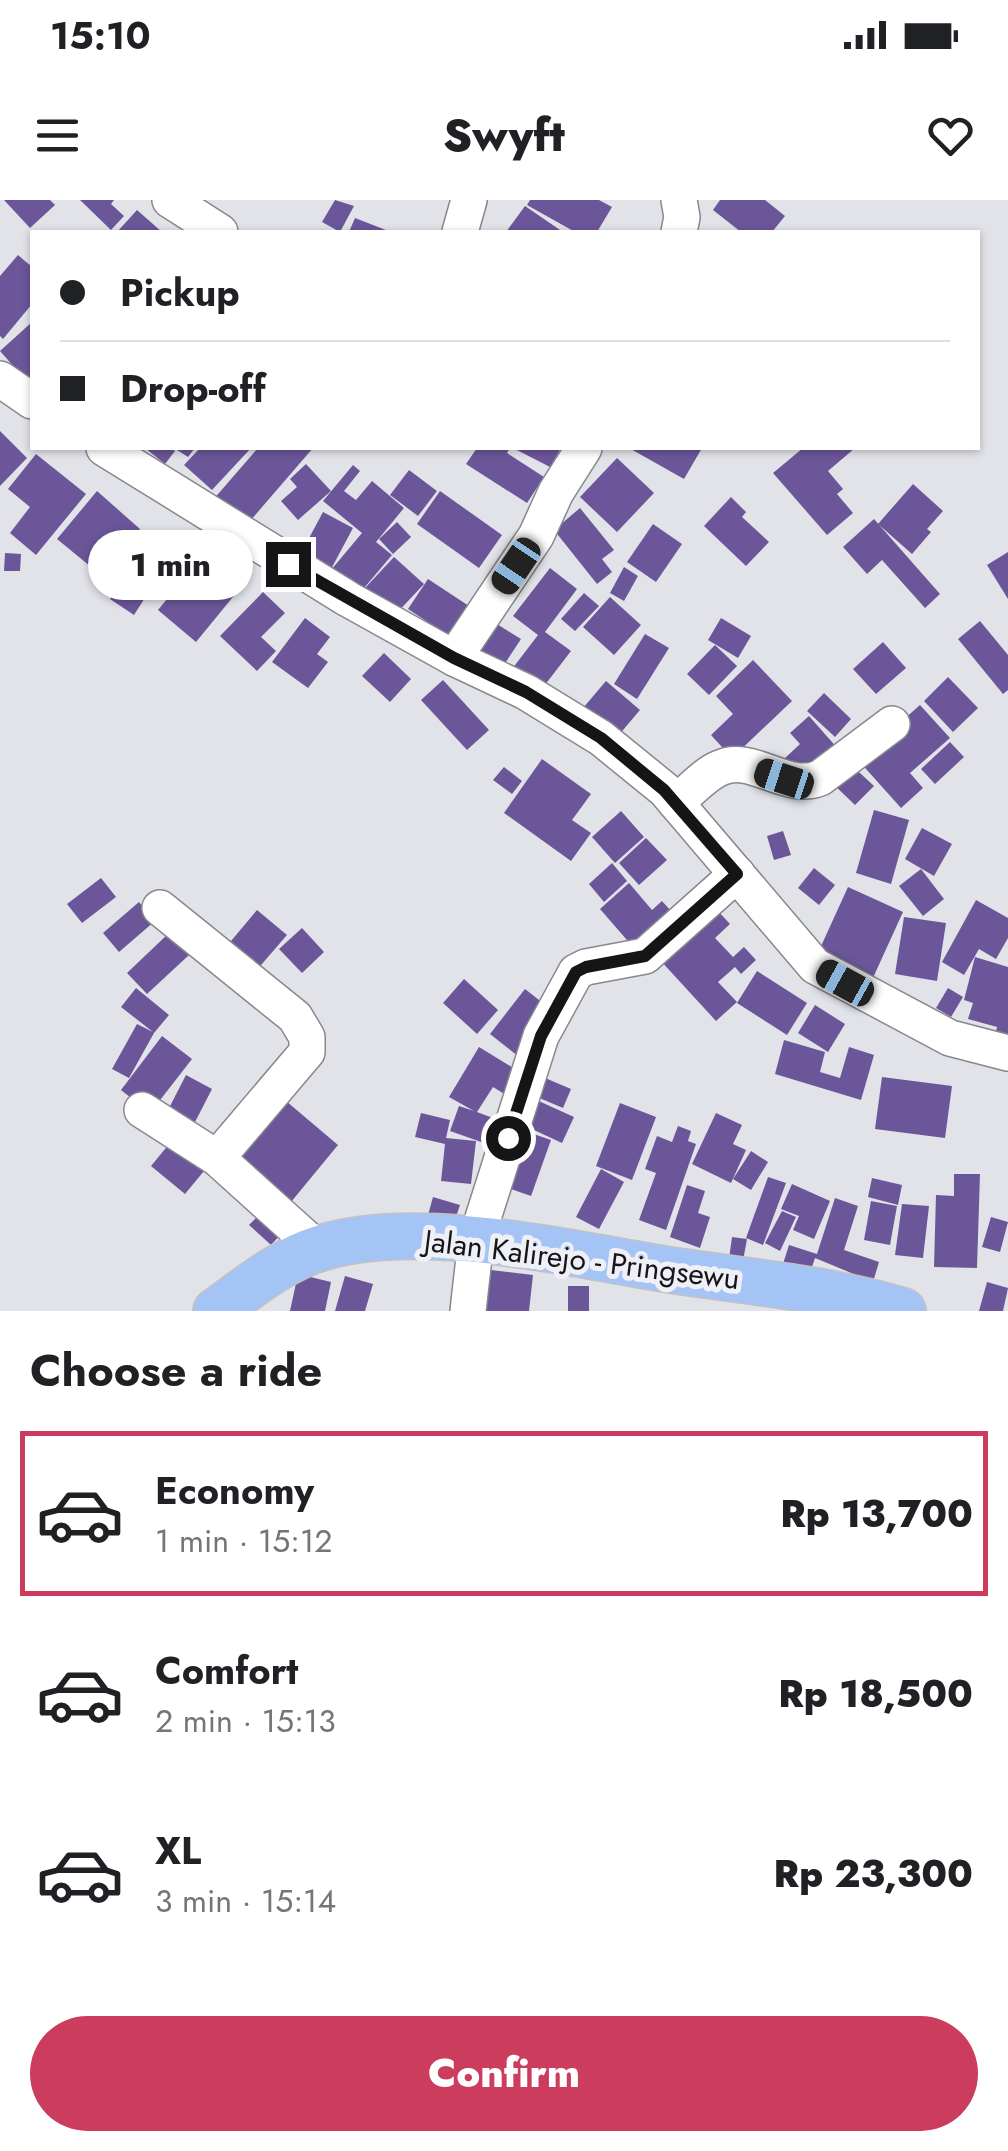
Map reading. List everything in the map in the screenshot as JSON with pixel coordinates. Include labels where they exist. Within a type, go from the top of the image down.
[{"type":"main road","name":"Jalan Kalirejo - Pringsewu","points":[[216,1311],[249,1286],[318,1248],[386,1237],[476,1240],[790,1288],[903,1311]]},
{"type":"street","points":[[170,200],[217,230]]},
{"type":"street","points":[[461,230],[469,200]]},
{"type":"street","points":[[679,200],[679,230]]},
{"type":"street","points":[[0,379],[30,400]]},
{"type":"street","points":[[107,450],[274,555],[454,658],[526,692],[601,738],[634,762],[676,803],[815,966],[950,1038],[1008,1053]]},
{"type":"street","points":[[454,658],[536,536],[556,492],[583,450]]},
{"type":"street","points":[[676,803],[720,768],[740,764],[808,783],[892,724]]},
{"type":"street","points":[[468,1311],[476,1240],[541,1036],[576,972],[645,956],[737,874]]},
{"type":"street","points":[[160,908],[295,1017],[307,1038],[306,1052],[216,1158]]},
{"type":"street","points":[[142,1110],[216,1158],[318,1248]]},
{"type":"building","points":[[4,200],[50,200],[55,205],[30,228]]},
{"type":"building","points":[[80,200],[114,200],[111,204],[124,216],[111,230]]},
{"type":"building","points":[[335,200],[354,206],[341,230],[322,222]]},
{"type":"building","points":[[530,200],[599,200],[612,207],[598,230],[571,230],[527,205]]},
{"type":"building","points":[[720,200],[765,200],[785,216],[774,230],[738,230],[713,210]]},
{"type":"building","points":[[525,206],[560,230],[507,230]]},
{"type":"building","points":[[137,210],[160,230],[119,230]]},
{"type":"building","points":[[355,218],[386,230],[350,230]]},
{"type":"building","points":[[18,255],[30,265],[30,306],[3,339],[0,336],[0,276]]},
{"type":"building","points":[[30,324],[30,385],[0,351]]},
{"type":"building","points":[[0,431],[27,458],[0,486]]},
{"type":"building","points":[[148,450],[175,451],[165,464]]},
{"type":"building","points":[[198,450],[249,450],[212,490],[184,465]]},
{"type":"building","points":[[256,450],[311,450],[244,528],[212,501]]},
{"type":"building","points":[[476,450],[509,450],[507,453],[544,477],[527,503],[466,464]]},
{"type":"building","points":[[517,450],[560,450],[550,467]]},
{"type":"building","points":[[633,450],[701,450],[684,479]]},
{"type":"building","points":[[801,450],[853,450],[828,471],[843,489],[837,494],[853,513],[827,535],[773,473]]},
{"type":"building","points":[[36,454],[86,494],[36,555],[10,533],[30,507],[8,489]]},
{"type":"building","points":[[617,458],[654,493],[617,532],[580,497]]},
{"type":"building","points":[[306,464],[331,491],[298,520],[281,501],[297,487],[290,479]]},
{"type":"building","points":[[353,465],[360,471],[344,491],[356,500],[372,481],[404,508],[376,542],[392,555],[359,594],[331,570],[362,533],[323,501]]},
{"type":"building","points":[[409,470],[437,491],[418,516],[390,495]]},
{"type":"building","points":[[913,484],[943,511],[912,554],[878,524]]},
{"type":"building","points":[[97,491],[140,529],[102,576],[57,539]]},
{"type":"building","points":[[440,491],[502,535],[479,568],[417,524]]},
{"type":"building","points":[[731,497],[746,512],[742,517],[769,542],[746,566],[704,526]]},
{"type":"building","points":[[580,508],[614,550],[602,559],[612,572],[597,584],[554,530]]},
{"type":"building","points":[[323,512],[353,528],[330,571],[300,555]]},
{"type":"building","points":[[874,519],[940,594],[925,608],[882,560],[867,574],[843,547]]},
{"type":"building","points":[[397,522],[411,537],[393,554],[379,539]]},
{"type":"building","points":[[653,524],[682,544],[656,582],[627,562]]},
{"type":"building","points":[[142,534],[174,553],[153,590],[121,571]]},
{"type":"building","points":[[1008,552],[1008,599],[987,565]]},
{"type":"building","points":[[5,553],[21,554],[20,571],[4,571]]},
{"type":"building","points":[[394,557],[424,584],[394,616],[365,588]]},
{"type":"building","points":[[199,560],[237,592],[196,642],[158,610]]},
{"type":"building","points":[[624,567],[638,576],[624,601],[610,593]]},
{"type":"building","points":[[550,568],[577,589],[545,632],[571,651],[538,694],[509,673],[538,635],[513,616]]},
{"type":"building","points":[[124,577],[148,593],[134,615],[110,599]]},
{"type":"building","points":[[428,579],[469,606],[449,636],[408,609]]},
{"type":"building","points":[[263,592],[285,613],[261,637],[276,651],[257,671],[220,636]]},
{"type":"building","points":[[584,593],[599,606],[575,631],[561,619]]},
{"type":"building","points":[[610,597],[641,625],[614,655],[583,627]]},
{"type":"building","points":[[305,618],[330,637],[317,654],[328,662],[308,688],[272,662]]},
{"type":"building","points":[[721,618],[751,636],[738,658],[708,640]]},
{"type":"building","points":[[489,619],[521,639],[496,677],[464,656]]},
{"type":"building","points":[[980,621],[1008,655],[1008,690],[1003,694],[958,639]]},
{"type":"building","points":[[645,634],[669,648],[637,699],[614,684]]},
{"type":"building","points":[[883,642],[906,668],[876,694],[853,669]]},
{"type":"building","points":[[715,645],[737,666],[709,695],[687,674]]},
{"type":"building","points":[[384,653],[411,679],[390,702],[362,676]]},
{"type":"building","points":[[753,660],[792,701],[732,758],[711,735],[733,714],[716,696]]},
{"type":"building","points":[[948,677],[978,708],[953,732],[924,701]]},
{"type":"building","points":[[443,680],[489,730],[467,750],[421,700]]},
{"type":"building","points":[[606,681],[640,710],[612,743],[578,714]]},
{"type":"building","points":[[824,693],[851,719],[835,737],[807,711]]},
{"type":"building","points":[[920,705],[950,738],[910,773],[923,788],[901,808],[858,760]]},
{"type":"building","points":[[809,716],[839,750],[802,782],[783,760],[800,744],[790,733]]},
{"type":"building","points":[[950,742],[964,757],[935,784],[921,769]]},
{"type":"building","points":[[542,759],[591,794],[572,820],[591,833],[571,861],[504,813]]},
{"type":"building","points":[[847,761],[874,786],[855,805],[829,780]]},
{"type":"building","points":[[504,767],[522,781],[512,794],[493,780]]},
{"type":"building","points":[[874,810],[909,820],[891,884],[856,873]]},
{"type":"building","points":[[621,811],[644,837],[615,863],[592,837]]},
{"type":"building","points":[[922,828],[952,844],[934,876],[905,859]]},
{"type":"building","points":[[783,831],[791,855],[774,860],[767,836]]},
{"type":"building","points":[[646,838],[667,860],[639,885],[619,863]]},
{"type":"building","points":[[612,863],[627,881],[604,902],[589,884]]},
{"type":"building","points":[[814,868],[835,885],[819,905],[798,888]]},
{"type":"building","points":[[921,869],[944,899],[923,916],[899,886]]},
{"type":"building","points":[[101,878],[116,897],[82,923],[67,904]]},
{"type":"building","points":[[629,883],[652,910],[662,901],[680,921],[640,955],[600,909]]},
{"type":"building","points":[[848,887],[903,912],[872,980],[817,955]]},
{"type":"building","points":[[976,900],[1008,918],[1008,938],[996,959],[979,949],[964,975],[942,962]]},
{"type":"building","points":[[139,902],[155,921],[119,952],[103,933]]},
{"type":"building","points":[[716,909],[730,924],[715,938],[733,957],[744,947],[756,960],[741,974],[735,967],[718,982],[737,1002],[716,1021],[660,960]]},
{"type":"building","points":[[257,910],[287,935],[255,972],[226,947]]},
{"type":"building","points":[[904,917],[946,923],[937,981],[895,974]]},
{"type":"building","points":[[302,928],[324,952],[302,973],[279,949]]},
{"type":"building","points":[[169,933],[189,955],[147,994],[127,973]]},
{"type":"building","points":[[975,957],[1008,967],[1008,1034],[968,1019],[973,1003],[964,1000]]},
{"type":"building","points":[[757,971],[807,1003],[787,1035],[737,1003]]},
{"type":"building","points":[[464,979],[498,1010],[477,1034],[443,1003]]},
{"type":"building","points":[[136,988],[169,1015],[154,1033],[129,1078],[112,1069],[137,1024],[153,1032],[121,1007]]},
{"type":"building","points":[[948,988],[963,997],[951,1017],[936,1008]]},
{"type":"building","points":[[525,989],[553,1011],[518,1056],[490,1034]]},
{"type":"building","points":[[815,1005],[845,1024],[828,1052],[798,1033]]},
{"type":"building","points":[[162,1036],[192,1059],[150,1113],[121,1090]]},
{"type":"building","points":[[784,1040],[825,1052],[820,1072],[840,1078],[849,1047],[874,1055],[861,1100],[775,1074]]},
{"type":"building","points":[[479,1047],[520,1072],[506,1095],[493,1087],[477,1112],[509,1124],[501,1149],[450,1131],[459,1106],[474,1111],[449,1097]]},
{"type":"building","points":[[186,1075],[212,1089],[194,1124],[168,1110]]},
{"type":"building","points":[[538,1075],[571,1089],[563,1108],[530,1094]]},
{"type":"building","points":[[882,1077],[952,1086],[945,1138],[875,1129]]},
{"type":"building","points":[[532,1098],[574,1117],[562,1143],[521,1124]]},
{"type":"building","points":[[286,1101],[338,1145],[291,1202],[239,1158]]},
{"type":"building","points":[[620,1103],[656,1117],[632,1180],[596,1166]]},
{"type":"building","points":[[421,1113],[450,1120],[446,1138],[476,1141],[471,1184],[441,1181],[445,1144],[415,1137]]},
{"type":"building","points":[[716,1113],[742,1125],[733,1144],[746,1150],[731,1183],[692,1164]]},
{"type":"building","points":[[678,1126],[691,1131],[688,1141],[696,1144],[666,1230],[639,1220],[656,1173],[645,1169],[657,1136],[672,1142]]},
{"type":"building","points":[[516,1128],[551,1140],[531,1196],[496,1184]]},
{"type":"building","points":[[170,1143],[204,1171],[185,1194],[151,1166]]},
{"type":"building","points":[[751,1151],[768,1162],[751,1190],[733,1179]]},
{"type":"building","points":[[601,1169],[624,1182],[599,1229],[576,1217]]},
{"type":"building","points":[[954,1174],[980,1174],[977,1268],[934,1267],[936,1195],[954,1196]]},
{"type":"building","points":[[768,1177],[786,1183],[763,1245],[746,1238]]},
{"type":"building","points":[[872,1178],[902,1185],[898,1205],[868,1197]]},
{"type":"building","points":[[792,1184],[830,1201],[814,1239],[793,1230],[799,1216],[781,1209]]},
{"type":"building","points":[[687,1185],[705,1191],[698,1213],[710,1217],[700,1248],[670,1237]]},
{"type":"building","points":[[433,1197],[460,1205],[454,1223],[428,1215]]},
{"type":"building","points":[[835,1198],[858,1206],[844,1250],[879,1262],[873,1282],[815,1258],[809,1276],[782,1267],[789,1245],[817,1254]]},
{"type":"building","points":[[871,1201],[897,1206],[890,1245],[864,1240]]},
{"type":"building","points":[[902,1204],[929,1206],[923,1258],[895,1255]]},
{"type":"building","points":[[782,1211],[796,1217],[780,1251],[765,1243]]},
{"type":"building","points":[[260,1214],[281,1234],[271,1245],[249,1225]]},
{"type":"building","points":[[991,1217],[1008,1222],[1000,1252],[982,1247]]},
{"type":"building","points":[[732,1237],[747,1239],[743,1261],[729,1259]]},
{"type":"building","points":[[491,1270],[533,1275],[529,1311],[485,1311]]},
{"type":"building","points":[[298,1274],[331,1282],[325,1311],[290,1311]]},
{"type":"building","points":[[345,1276],[373,1284],[365,1311],[335,1311]]},
{"type":"building","points":[[987,1282],[1008,1288],[1003,1311],[979,1311]]},
{"type":"building","points":[[568,1286],[589,1286],[589,1311],[568,1311]]},
{"type":"route","points":[[288,564],[454,658],[526,692],[601,738],[664,790],[737,874],[645,956],[576,972],[541,1036],[508,1138]]}]
